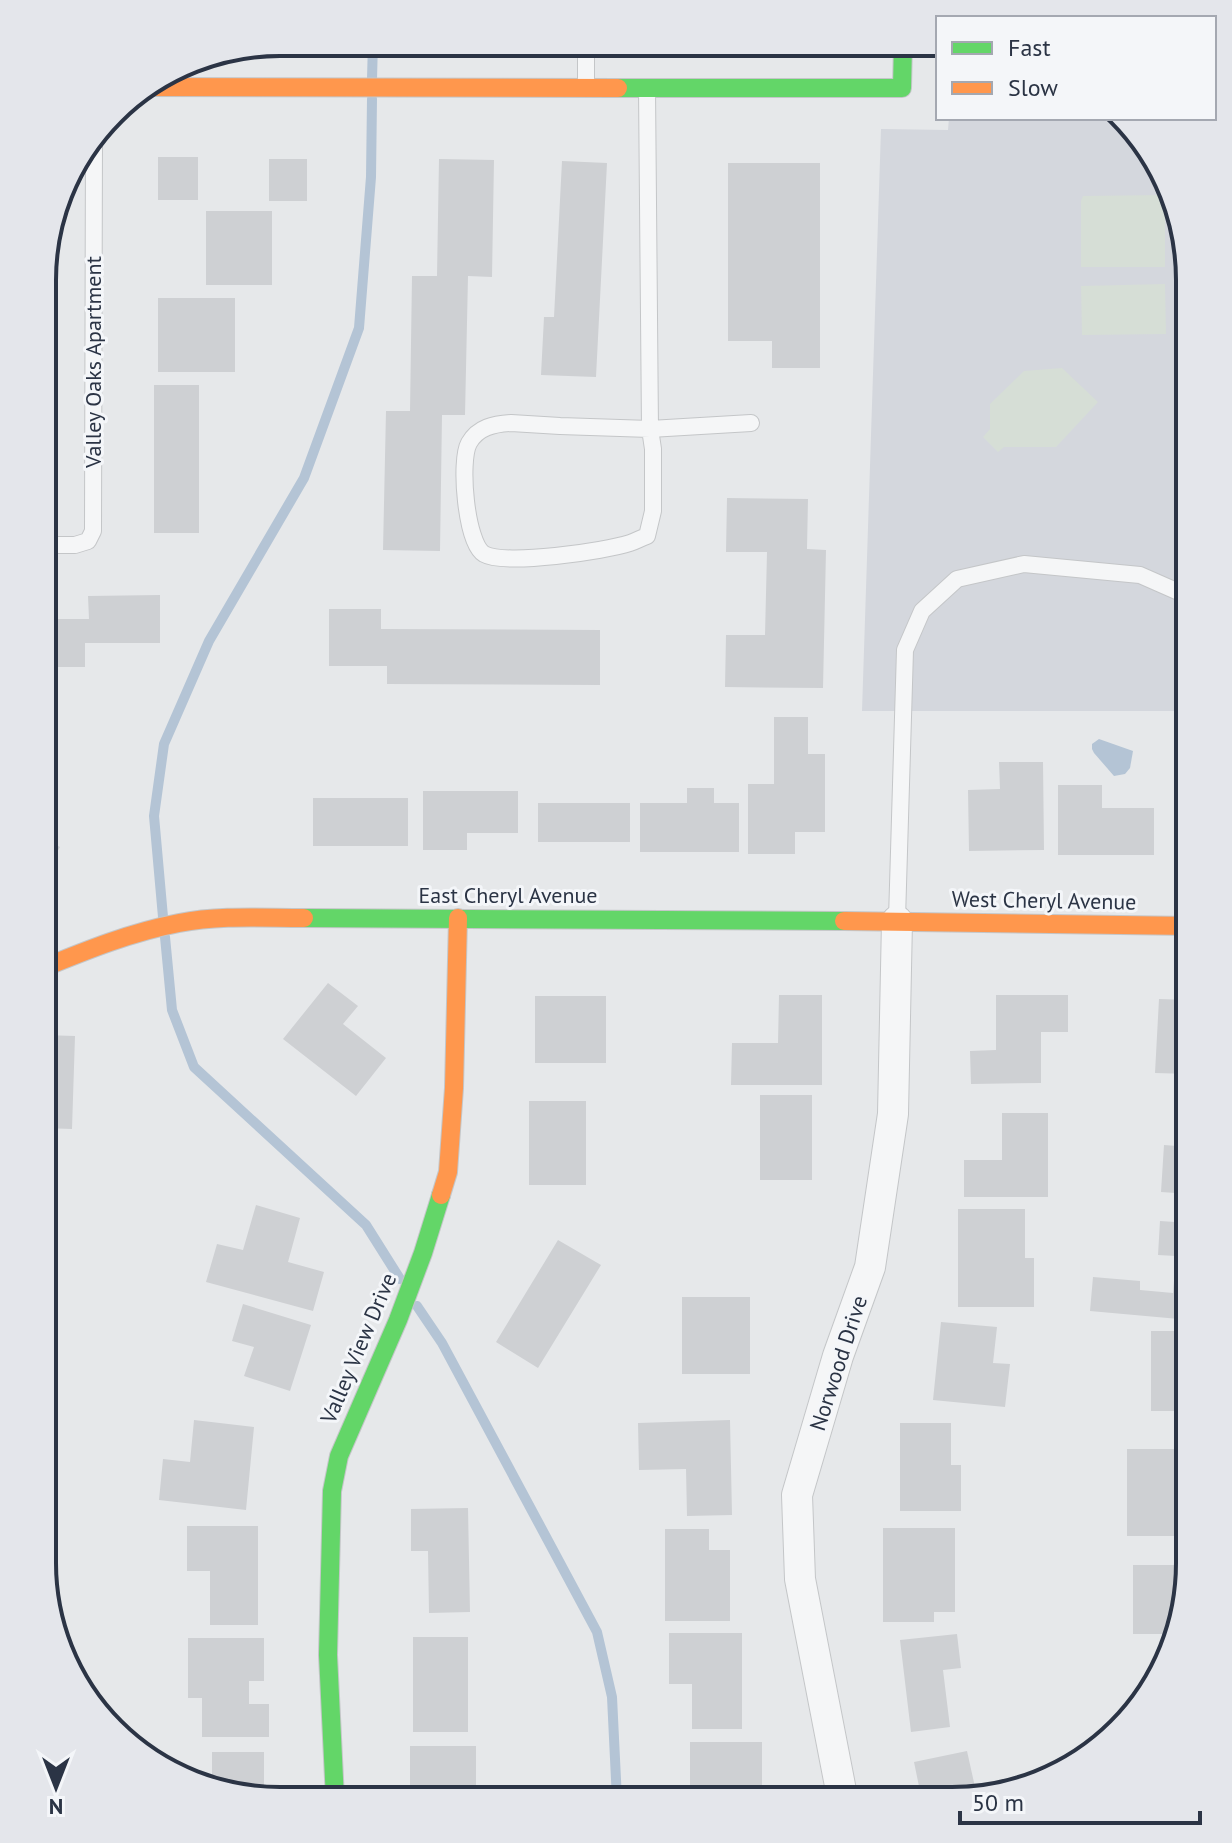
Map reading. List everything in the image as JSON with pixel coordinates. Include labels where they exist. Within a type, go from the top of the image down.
[{"type":"street","points":[[167,87],[902,88],[903,56]]},
{"type":"street","name":"East Cheryl Avenue","points":[[56,963],[141,933],[179,923],[223,918],[897,921]]},
{"type":"street","name":"Valley View Drive","points":[[334,1787],[328,1655],[332,1491],[339,1456],[398,1320],[448,1172],[454,1088],[458,918]]},
{"type":"street","name":"West Cheryl Avenue","points":[[897,921],[1176,926]]},
{"type":"street","name":"Norwood Drive","points":[[840,1787],[800,1579],[797,1495],[838,1356],[870,1267],[893,1114],[897,921]]},
{"type":"lane","points":[[586,56],[586,88]]},
{"type":"lane","points":[[647,88],[650,429],[653,449],[653,511],[647,536],[597,551],[536,558],[496,558],[483,553],[476,544],[465,502],[465,468],[468,444],[490,425],[511,423],[650,429],[751,423]]},
{"type":"lane","name":"Valley Oaks Apartment","points":[[56,545],[88,541],[93,531],[94,156]]},
{"type":"lane","points":[[897,921],[905,650],[922,611],[957,579],[1024,564],[1140,575],[1176,591]]},
{"type":"shaded area","points":[[949,120],[1108,120],[1130,144],[1159,194],[1172,236],[1176,265],[1176,711],[862,711],[881,129],[948,130]]},
{"type":"shaded area","points":[[1159,195],[1165,212],[1165,267],[1081,267],[1083,196]]},
{"type":"shaded area","points":[[1165,284],[1166,334],[1082,335],[1081,286]]},
{"type":"shaded area","points":[[1062,368],[1098,402],[1056,447],[1004,447],[998,452],[983,437],[990,429],[990,404],[1024,371]]},
{"type":"water","points":[[1099,739],[1133,751],[1130,768],[1125,774],[1114,776],[1094,753],[1092,744]]},
{"type":"building","points":[[158,157],[198,157],[198,200],[158,200]]},
{"type":"building","points":[[269,159],[307,159],[307,201],[269,201]]},
{"type":"building","points":[[439,159],[494,160],[492,277],[468,276],[465,415],[442,415],[440,551],[383,550],[386,411],[410,411],[412,276],[437,276]]},
{"type":"building","points":[[562,161],[607,163],[596,377],[541,375],[544,317],[554,317]]},
{"type":"building","points":[[728,163],[820,163],[820,368],[772,368],[772,341],[728,341]]},
{"type":"building","points":[[206,211],[272,211],[272,285],[206,285]]},
{"type":"building","points":[[158,298],[235,298],[235,372],[158,372]]},
{"type":"building","points":[[154,385],[199,385],[199,533],[154,533]]},
{"type":"building","points":[[727,498],[808,499],[807,549],[826,550],[823,688],[725,687],[726,635],[765,635],[767,552],[726,552]]},
{"type":"building","points":[[160,595],[160,643],[85,643],[85,667],[56,667],[56,619],[89,619],[88,596]]},
{"type":"building","points":[[329,609],[381,609],[381,629],[600,630],[600,685],[387,684],[387,666],[329,666]]},
{"type":"building","points":[[774,717],[808,717],[808,754],[825,754],[825,832],[795,832],[795,854],[748,854],[748,784],[774,784]]},
{"type":"building","points":[[999,762],[1043,762],[1044,850],[969,851],[968,790],[1000,789]]},
{"type":"building","points":[[1058,785],[1102,785],[1102,808],[1154,808],[1154,855],[1058,855]]},
{"type":"building","points":[[687,788],[714,788],[714,803],[739,803],[739,852],[640,852],[640,803],[687,803]]},
{"type":"building","points":[[423,791],[518,791],[518,833],[467,833],[467,850],[423,850]]},
{"type":"building","points":[[313,798],[408,798],[408,846],[313,846]]},
{"type":"building","points":[[538,803],[630,803],[630,842],[538,842]]},
{"type":"building","points":[[328,983],[358,1006],[343,1024],[386,1058],[356,1096],[283,1039]]},
{"type":"building","points":[[779,995],[822,995],[822,1085],[731,1085],[732,1043],[778,1043]]},
{"type":"building","points":[[996,995],[1068,995],[1068,1032],[1041,1032],[1041,1083],[971,1084],[970,1051],[996,1050]]},
{"type":"building","points":[[535,996],[606,996],[606,1063],[535,1063]]},
{"type":"building","points":[[1159,999],[1176,1000],[1176,1074],[1155,1073]]},
{"type":"building","points":[[56,1035],[75,1036],[72,1129],[56,1128]]},
{"type":"building","points":[[760,1095],[812,1095],[812,1180],[760,1180]]},
{"type":"building","points":[[529,1101],[586,1101],[586,1185],[529,1185]]},
{"type":"building","points":[[1002,1113],[1048,1113],[1048,1197],[964,1197],[964,1160],[1002,1160]]},
{"type":"building","points":[[1164,1145],[1176,1146],[1176,1193],[1161,1192]]},
{"type":"building","points":[[256,1205],[300,1218],[288,1262],[324,1272],[313,1311],[206,1282],[217,1244],[243,1250]]},
{"type":"building","points":[[958,1209],[1025,1209],[1025,1258],[1034,1258],[1034,1307],[958,1307]]},
{"type":"building","points":[[1160,1221],[1176,1222],[1176,1256],[1158,1255]]},
{"type":"building","points":[[558,1240],[601,1265],[538,1368],[496,1342]]},
{"type":"building","points":[[1176,1256],[1176,1319],[1090,1311],[1093,1277],[1140,1281],[1140,1290],[1173,1293]]},
{"type":"building","points":[[682,1297],[750,1297],[750,1374],[682,1374]]},
{"type":"building","points":[[243,1304],[311,1325],[290,1391],[244,1376],[254,1347],[232,1341]]},
{"type":"building","points":[[941,1322],[997,1327],[993,1363],[1010,1364],[1005,1407],[933,1400]]},
{"type":"building","points":[[1151,1331],[1176,1331],[1176,1411],[1151,1411]]},
{"type":"building","points":[[194,1420],[254,1427],[246,1510],[159,1500],[163,1459],[190,1462]]},
{"type":"building","points":[[730,1420],[732,1515],[687,1516],[686,1469],[639,1470],[638,1423]]},
{"type":"building","points":[[900,1423],[951,1423],[951,1465],[961,1465],[961,1511],[900,1511]]},
{"type":"building","points":[[1127,1449],[1176,1449],[1176,1536],[1127,1536]]},
{"type":"building","points":[[468,1508],[470,1612],[429,1613],[428,1551],[411,1551],[411,1509]]},
{"type":"building","points":[[187,1526],[258,1526],[258,1625],[210,1625],[210,1571],[187,1571]]},
{"type":"building","points":[[883,1528],[955,1528],[955,1612],[934,1612],[934,1622],[883,1622]]},
{"type":"building","points":[[665,1529],[709,1529],[709,1550],[730,1550],[730,1621],[665,1621]]},
{"type":"building","points":[[1133,1565],[1176,1565],[1172,1607],[1162,1640],[1162,1634],[1133,1634]]},
{"type":"building","points":[[669,1633],[742,1633],[742,1729],[692,1729],[692,1684],[669,1684]]},
{"type":"building","points":[[957,1634],[961,1668],[943,1670],[950,1727],[911,1732],[900,1640]]},
{"type":"building","points":[[413,1637],[468,1637],[468,1732],[413,1732]]},
{"type":"building","points":[[188,1638],[264,1638],[264,1681],[249,1681],[249,1704],[269,1704],[269,1737],[202,1737],[202,1698],[188,1698]]},
{"type":"building","points":[[690,1742],[762,1742],[762,1787],[690,1785]]},
{"type":"building","points":[[410,1746],[476,1746],[476,1787],[410,1787]]},
{"type":"building","points":[[967,1751],[975,1786],[919,1787],[914,1762]]},
{"type":"building","points":[[212,1752],[264,1752],[264,1786],[212,1776]]},
{"type":"waterway","points":[[372,79],[373,56]]},
{"type":"waterway","points":[[163,917],[154,816],[164,744],[209,641],[304,478],[359,328],[371,177],[372,99]]},
{"type":"waterway","points":[[165,937],[172,1010],[194,1067],[366,1225],[400,1279]]},
{"type":"waterway","points":[[417,1306],[442,1343],[597,1632],[612,1697],[616,1787]]},
{"type":"traffic: fast","points":[[618,88],[902,88],[903,56]]},
{"type":"traffic: fast","points":[[304,918],[844,921]]},
{"type":"traffic: fast","points":[[334,1787],[328,1655],[332,1491],[339,1456],[398,1320],[441,1195]]},
{"type":"traffic: slow","points":[[166,87],[618,88]]},
{"type":"traffic: slow","points":[[56,963],[127,936],[194,920],[304,918]]},
{"type":"traffic: slow","points":[[441,1195],[448,1172],[454,1088],[458,918]]},
{"type":"traffic: slow","points":[[844,921],[1176,926]]}]
